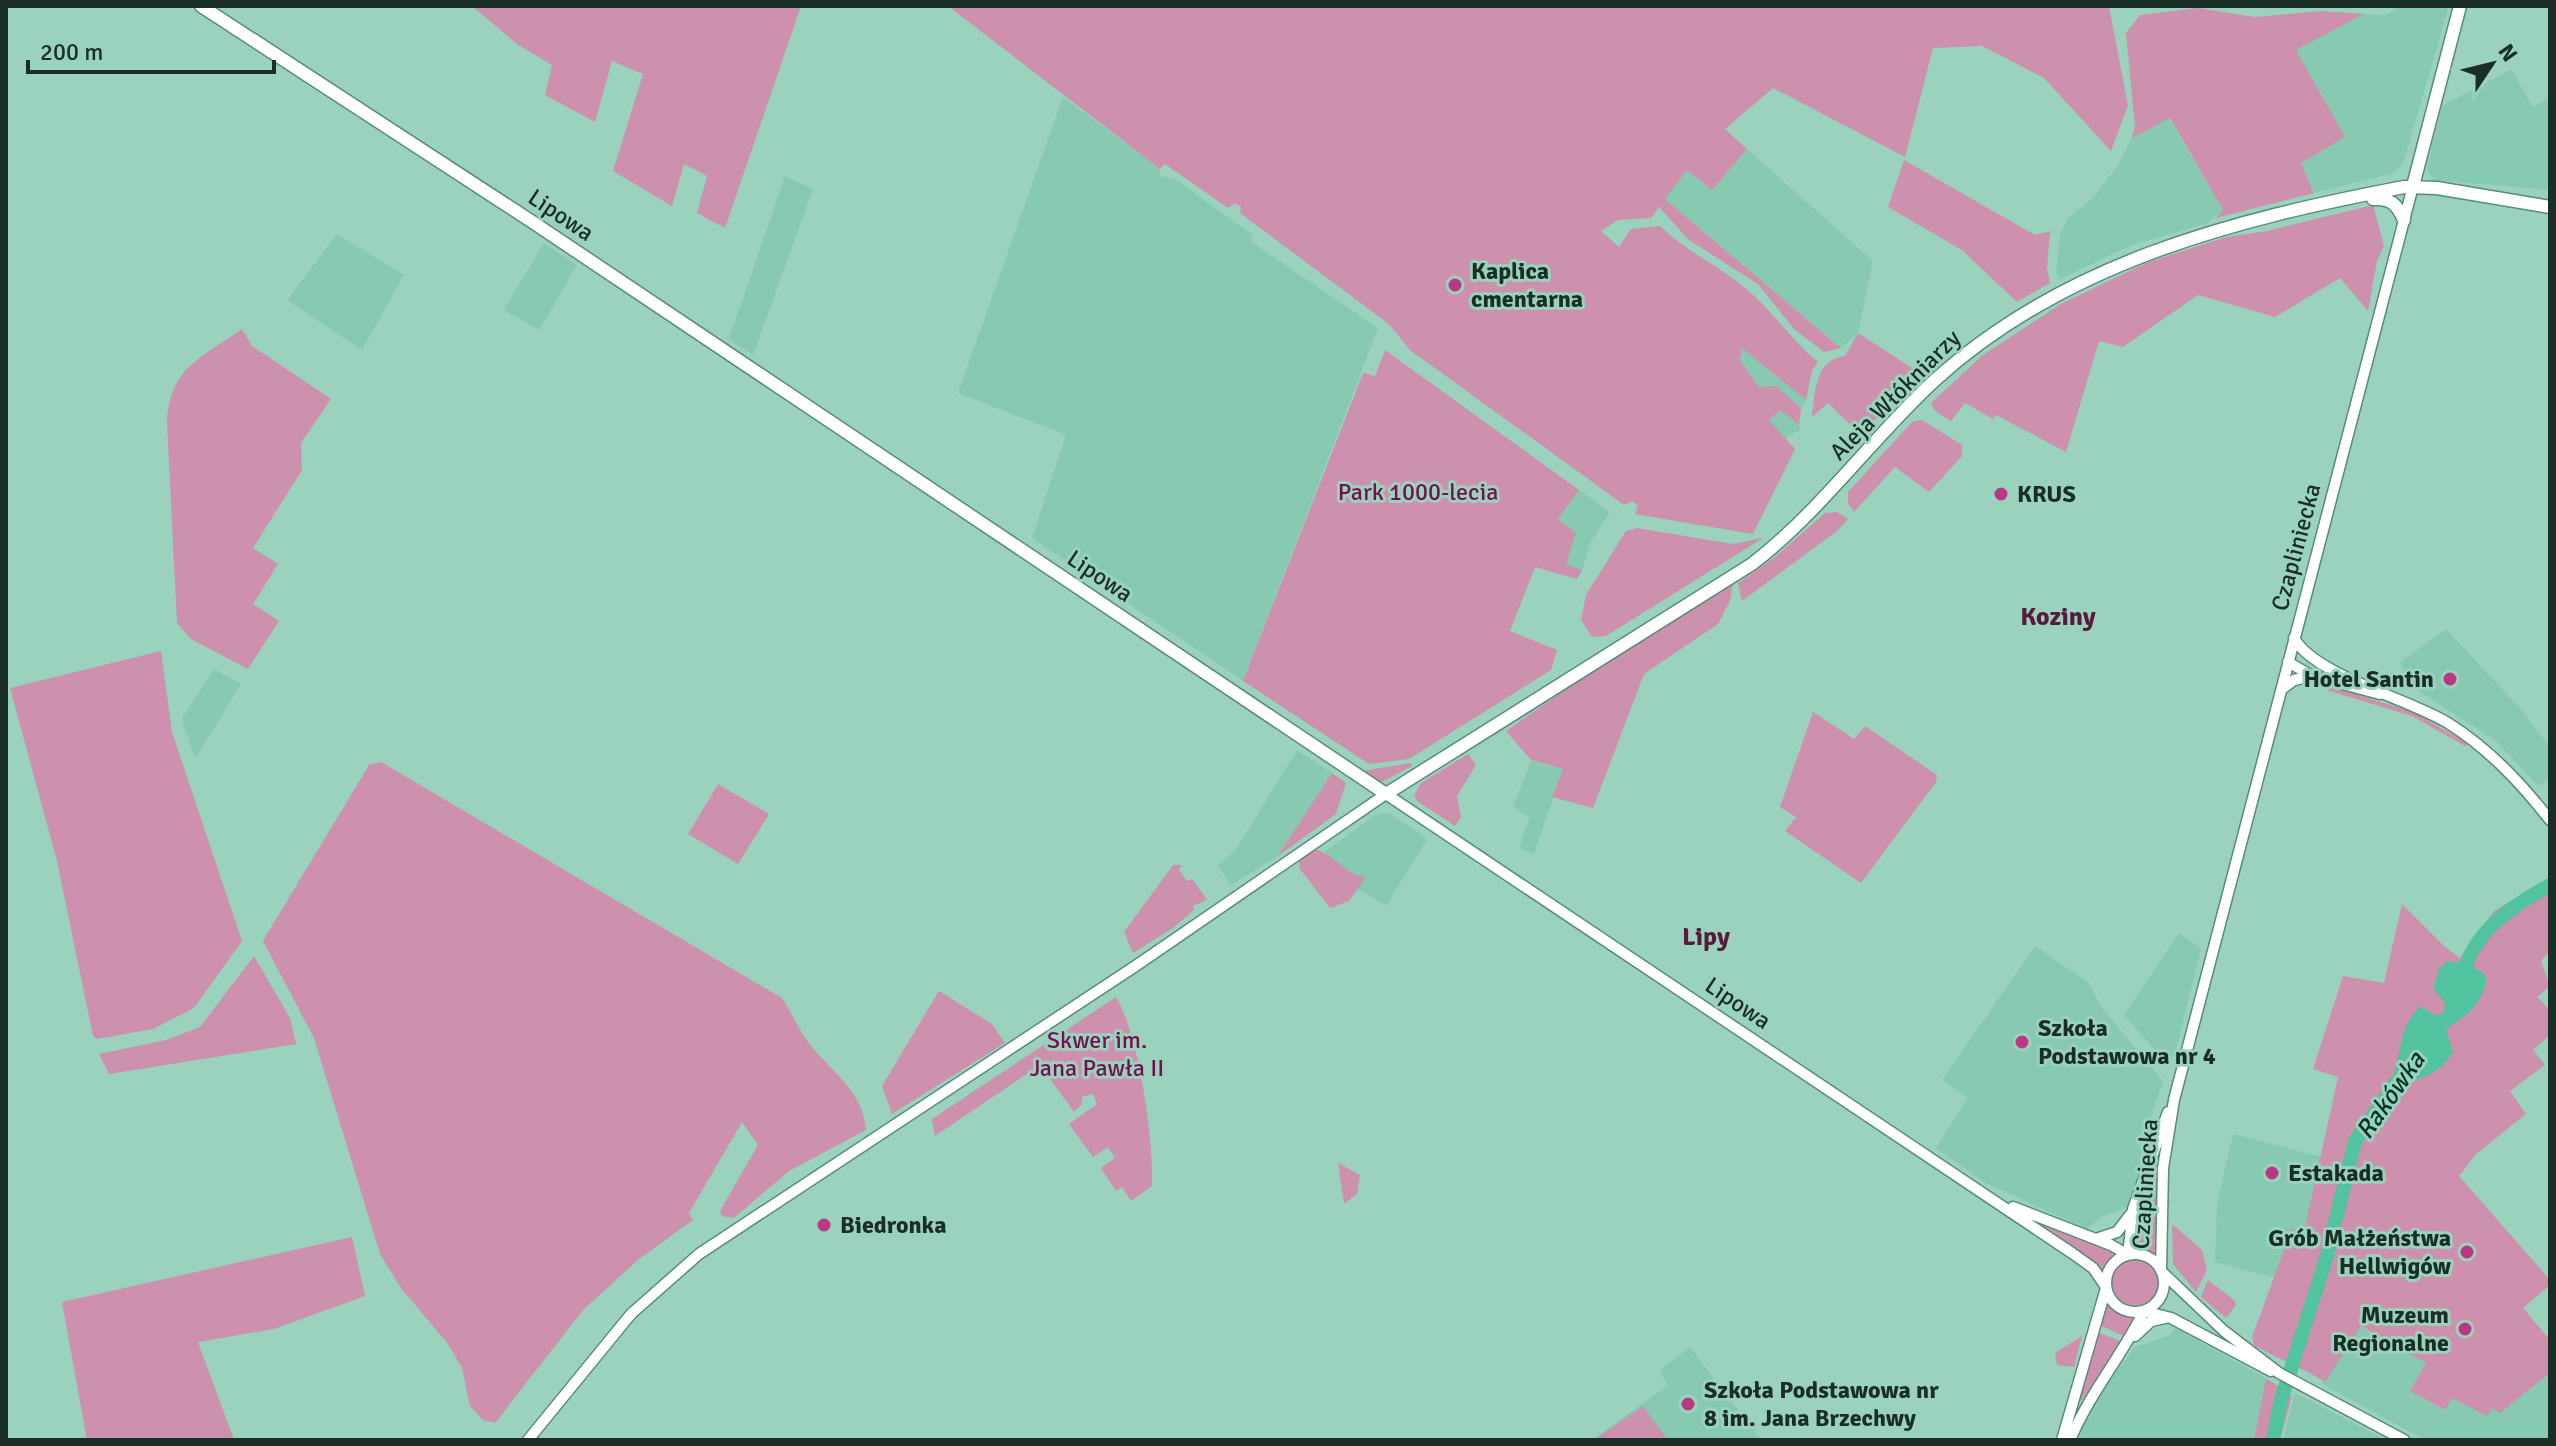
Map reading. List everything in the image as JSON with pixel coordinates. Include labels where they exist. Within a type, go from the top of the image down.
[{"type":"main road","name":"Lipowa","points":[[201,6],[531,221],[1386,794]]},
{"type":"main road","name":"Czapliniecka","points":[[2413,186],[2460,6]]},
{"type":"main road","name":"Aleja Włókniarzy","points":[[1386,794],[1752,564],[1798,526],[1927,388],[1979,343],[2027,310],[2089,276],[2148,252],[2346,200],[2413,186],[2550,207]]},
{"type":"main road","points":[[2346,200],[2385,199],[2397,205],[2404,220]]},
{"type":"street","name":"Czapliniecka","points":[[2161,1271],[2163,1168],[2174,1100],[2413,186]]},
{"type":"street","points":[[2294,638],[2316,663]]},
{"type":"street","points":[[2288,662],[2316,663],[2429,713],[2475,741],[2518,781],[2550,820]]},
{"type":"street","points":[[2288,662],[2312,676],[2386,695]]},
{"type":"street","points":[[2282,689],[2301,678],[2312,676]]},
{"type":"street","name":"Lipowa","points":[[1386,794],[2090,1266],[2106,1287]]},
{"type":"street","points":[[528,1440],[623,1322],[699,1254],[1137,965],[1386,794]]},
{"type":"street","name":"Czapliniecka","points":[[2128,1255],[2132,1211],[2174,1100]]},
{"type":"street","name":"Lipowa","points":[[1972,1186],[2017,1210],[2128,1255]]},
{"type":"street","points":[[2094,1239],[2117,1232],[2132,1211]]},
{"type":"street","points":[[2062,1440],[2114,1264],[2128,1255],[2151,1259],[2224,1331],[2279,1373],[2404,1440]]},
{"type":"street","points":[[2070,1440],[2087,1402],[2128,1343],[2144,1311],[2161,1295],[2161,1271]]},
{"type":"street","points":[[2106,1287],[2119,1308],[2171,1318],[2257,1366],[2279,1373]]},
{"type":"street","points":[[2128,1343],[2151,1321],[2171,1318]]},
{"type":"shaded area","points":[[2401,6],[2449,6],[2403,164],[2391,174],[2314,193],[2301,163],[2295,50],[2364,14],[2385,15]]},
{"type":"shaded area","points":[[2511,69],[2533,107],[2550,97],[2550,190],[2434,180],[2427,168],[2442,106]]},
{"type":"shaded area","points":[[1063,97],[1160,169],[1159,176],[1175,179],[1253,235],[1251,242],[1378,328],[1243,681],[1032,538],[1066,435],[958,393]]},
{"type":"shaded area","points":[[2169,118],[2223,210],[2208,223],[2132,245],[2060,279],[2056,273],[2060,234],[2068,218],[2093,198],[2118,165],[2132,138]]},
{"type":"shaded area","points":[[1747,149],[1873,261],[1858,333],[1841,348],[1665,199],[1687,169],[1712,189]]},
{"type":"shaded area","points":[[785,176],[813,189],[753,355],[729,339]]},
{"type":"shaded area","points":[[337,234],[404,275],[362,350],[287,300]]},
{"type":"shaded area","points":[[544,243],[577,265],[539,330],[504,310]]},
{"type":"shaded area","points":[[1742,347],[1806,400],[1801,408],[1776,387],[1759,387],[1740,360]]},
{"type":"shaded area","points":[[1780,410],[1801,429],[1785,438],[1769,420]]},
{"type":"shaded area","points":[[1579,490],[1610,512],[1590,543],[1582,570],[1566,564],[1558,520]]},
{"type":"shaded area","points":[[2446,629],[2519,707],[2550,747],[2550,778],[2538,786],[2496,741],[2409,685],[2400,662]]},
{"type":"shaded area","points":[[214,669],[241,684],[195,759],[182,719]]},
{"type":"shaded area","points":[[1297,750],[1332,773],[1277,857],[1231,885],[1217,865],[1235,851]]},
{"type":"shaded area","points":[[1531,761],[1563,769],[1534,854],[1519,848],[1530,817],[1513,807]]},
{"type":"shaded area","points":[[1389,813],[1427,839],[1386,906],[1312,861],[1375,815]]},
{"type":"shaded area","points":[[2179,933],[2201,948],[2174,1058],[2158,1054],[2124,1015]]},
{"type":"shaded area","points":[[2035,946],[2089,983],[2100,1005],[2163,1081],[2142,1142],[2141,1169],[2127,1207],[2101,1217],[2087,1229],[1984,1182],[1936,1148],[1968,1098],[1942,1080]]},
{"type":"shaded area","points":[[2446,962],[2458,962],[2479,970],[2487,979],[2485,988],[2477,1003],[2446,1029],[2453,1052],[2442,1066],[2419,1079],[2394,1083],[2391,1080],[2412,1016],[2420,1006],[2437,1016],[2444,1012],[2445,1003],[2433,988],[2439,969]]},
{"type":"shaded area","points":[[2233,1134],[2322,1157],[2304,1231],[2283,1260],[2275,1278],[2215,1262],[2217,1204]]},
{"type":"shaded area","points":[[2360,1326],[2427,1363],[2410,1391],[2445,1410],[2452,1398],[2487,1415],[2492,1408],[2521,1397],[2550,1373],[2550,1440],[2425,1440],[2322,1384]]},
{"type":"shaded area","points":[[2175,1328],[2266,1378],[2254,1440],[2075,1440],[2103,1389],[2135,1347],[2170,1335]]},
{"type":"shaded area","name":"Szkoła Podstawowa nr 8 im. Jana Brzechwy","points":[[1690,1347],[1761,1440],[1592,1440],[1668,1385],[1660,1373],[1662,1368]]},
{"type":"shaded area","points":[[2295,1393],[2311,1401],[2386,1440],[2283,1440]]},
{"type":"green space","points":[[801,6],[725,228],[697,213],[707,176],[684,164],[672,206],[613,171],[643,74],[612,61],[595,122],[545,95],[552,65],[517,44],[473,7]]},
{"type":"green space","points":[[948,6],[2109,6],[2128,106],[2111,151],[2044,78],[1982,46],[1933,48],[1905,157],[1773,88],[1725,129],[1747,149],[1712,190],[1687,170],[1665,199],[1841,348],[1824,352],[1794,329],[1758,284],[1689,240],[1659,207],[1651,218],[1618,220],[1601,231],[1619,247],[1631,229],[1660,226],[1752,294],[1818,362],[1812,371],[1806,400],[1742,348],[1740,360],[1759,387],[1776,386],[1801,408],[1799,425],[1780,410],[1769,420],[1795,449],[1753,534],[1635,514],[1638,506],[1633,501],[1624,505],[1411,351],[1389,324],[1240,213],[1241,207],[1235,203],[1228,208],[1165,164],[1160,169]]},
{"type":"green space","points":[[2198,8],[2255,17],[2322,11],[2364,14],[2296,50],[2345,137],[2301,163],[2314,193],[2216,218],[2223,210],[2170,118],[2132,138],[2135,127],[2126,33],[2140,15]]},
{"type":"green space","points":[[1904,160],[2035,235],[2050,231],[2047,268],[2050,283],[2017,302],[1962,250],[1888,207]]},
{"type":"green space","points":[[2373,205],[2384,246],[2377,261],[2368,311],[2340,278],[2275,317],[2198,295],[2123,347],[2099,341],[2066,452],[1996,415],[1993,419],[1965,403],[1951,421],[1936,412],[1931,403],[1983,355],[2061,304],[2146,263],[2226,237],[2267,231]]},
{"type":"green space","points":[[242,329],[252,346],[331,399],[301,443],[302,470],[253,548],[278,564],[253,604],[279,621],[248,669],[191,639],[177,623],[167,423],[169,404],[181,377],[201,357]]},
{"type":"green space","points":[[1858,333],[1912,368],[1919,378],[1860,434],[1828,403],[1812,417],[1822,370],[1835,358],[1845,356]]},
{"type":"green space","name":"Park 1000-lecia","points":[[1385,350],[1579,490],[1558,519],[1576,533],[1566,564],[1582,570],[1577,579],[1535,567],[1510,631],[1557,650],[1551,670],[1409,759],[1369,764],[1243,681],[1363,373],[1375,376]]},
{"type":"green space","points":[[1922,420],[1962,445],[1962,456],[1929,492],[1895,467],[1854,512],[1848,503],[1848,492],[1912,422]]},
{"type":"green space","points":[[1837,512],[1848,519],[1837,531],[1742,601],[1738,583],[1774,558],[1825,513]]},
{"type":"green space","points":[[1637,528],[1733,544],[1763,538],[1606,636],[1592,637],[1581,620],[1586,595],[1626,531]]},
{"type":"green space","points":[[1733,583],[1730,601],[1718,624],[1644,674],[1593,808],[1552,797],[1563,769],[1531,760],[1506,731],[1581,679]]},
{"type":"green space","points":[[161,651],[172,732],[242,941],[194,1008],[153,1029],[97,1039],[93,1036],[57,861],[10,688]]},
{"type":"green space","points":[[2320,683],[2413,712],[2469,744],[2465,746],[2412,716],[2320,688]]},
{"type":"green space","points":[[1813,712],[1854,739],[1865,726],[1937,775],[1936,782],[1861,883],[1785,831],[1796,817],[1780,807]]},
{"type":"green space","points":[[1468,754],[1476,765],[1457,796],[1461,817],[1455,826],[1417,801],[1414,795],[1421,783]]},
{"type":"green space","points":[[381,762],[782,998],[808,1042],[852,1092],[864,1116],[866,1130],[789,1171],[734,1218],[722,1216],[720,1211],[758,1145],[742,1122],[689,1213],[693,1220],[639,1259],[583,1310],[495,1423],[483,1420],[470,1406],[462,1368],[448,1344],[401,1288],[380,1254],[314,1038],[263,941],[369,765]]},
{"type":"green space","points":[[1411,763],[1412,766],[1382,782],[1362,771]]},
{"type":"green space","points":[[1332,773],[1346,783],[1336,814],[1277,857]]},
{"type":"green space","points":[[718,784],[769,814],[738,864],[688,834]]},
{"type":"green space","points":[[1314,849],[1366,877],[1349,901],[1330,908],[1300,869],[1299,860]]},
{"type":"green space","points":[[1173,865],[1182,865],[1179,870],[1187,881],[1192,879],[1207,900],[1193,906],[1194,910],[1173,928],[1133,953],[1124,932]]},
{"type":"green space","points":[[2550,878],[2550,951],[2541,961],[2550,986],[2537,997],[2550,1010],[2550,1035],[2533,1050],[2545,1065],[2510,1091],[2526,1114],[2476,1154],[2459,1176],[2550,1280],[2550,1285],[2523,1308],[2550,1340],[2550,1373],[2500,1413],[2492,1408],[2487,1416],[2452,1398],[2445,1410],[2410,1391],[2426,1363],[2361,1326],[2325,1382],[2254,1345],[2252,1337],[2292,1229],[2304,1231],[2338,1077],[2313,1069],[2343,976],[2384,983],[2402,904],[2460,958],[2494,911]]},
{"type":"green space","points":[[254,956],[290,1018],[296,1044],[109,1074],[99,1054],[166,1040],[200,1027]]},
{"type":"green space","points":[[939,991],[992,1024],[1005,1043],[892,1114],[882,1086]]},
{"type":"green space","name":"Skwer im. Jana Pawła II","points":[[1116,997],[1132,1036],[1138,1062],[1150,1143],[1152,1186],[1131,1201],[1122,1187],[1116,1191],[1101,1168],[1115,1158],[1108,1147],[1093,1157],[1069,1124],[1097,1104],[1093,1094],[1082,1097],[1082,1104],[1074,1112],[1040,1065],[935,1136],[932,1119]]},
{"type":"green space","points":[[2155,1158],[2158,1159],[2158,1209],[2138,1205]]},
{"type":"green space","points":[[1338,1163],[1360,1175],[1357,1194],[1344,1204]]},
{"type":"green space","points":[[2136,1214],[2158,1217],[2157,1258],[2132,1246]]},
{"type":"green space","points":[[2042,1224],[2119,1255],[2102,1272],[2040,1226]]},
{"type":"green space","points":[[2172,1224],[2202,1250],[2207,1270],[2196,1292],[2173,1264]]},
{"type":"green space","points":[[352,1237],[365,1296],[274,1329],[198,1342],[234,1440],[87,1440],[62,1302]]},
{"type":"green space","points":[[2135,1259],[2152,1266],[2159,1283],[2152,1300],[2135,1307],[2118,1300],[2111,1283],[2118,1266]]},
{"type":"green space","points":[[2208,1280],[2234,1300],[2236,1305],[2226,1318],[2201,1297]]},
{"type":"green space","points":[[2106,1305],[2122,1315],[2135,1318],[2126,1337],[2099,1325]]},
{"type":"green space","points":[[2097,1332],[2123,1342],[2081,1401],[2080,1398]]},
{"type":"green space","points":[[2082,1336],[2074,1367],[2057,1365],[2055,1353]]},
{"type":"green space","points":[[2266,1378],[2292,1396],[2280,1440],[2254,1440]]},
{"type":"green space","points":[[1643,1406],[1667,1439],[1594,1440]]},
{"type":"waterway","name":"Rakówka","points":[[2461,980],[2474,948],[2484,934],[2507,912],[2550,885]]},
{"type":"waterway","name":"Rakówka","points":[[2273,1440],[2281,1400],[2327,1256],[2355,1141],[2404,1071]]},
{"type":"place","name":"Kaplica cmentarna","points":[[1455,285]]},
{"type":"place","name":"KRUS","points":[[2001,494]]},
{"type":"place","name":"Hotel Santin","points":[[2450,679]]},
{"type":"place","name":"Szkoła Podstawowa nr 4","points":[[2022,1042]]},
{"type":"place","name":"Estakada","points":[[2272,1173]]},
{"type":"place","name":"Biedronka","points":[[824,1225]]},
{"type":"place","name":"Grób Małżeństwa Hellwigów","points":[[2467,1252]]},
{"type":"place","name":"Muzeum Regionalne","points":[[2465,1329]]},
{"type":"place","name":"Szkoła Podstawowa nr 8 im. Jana Brzechwy","points":[[1688,1404]]},
{"type":"district","name":"Koziny","points":[[2058,616]]},
{"type":"district","name":"Lipy","points":[[1706,936]]}]
